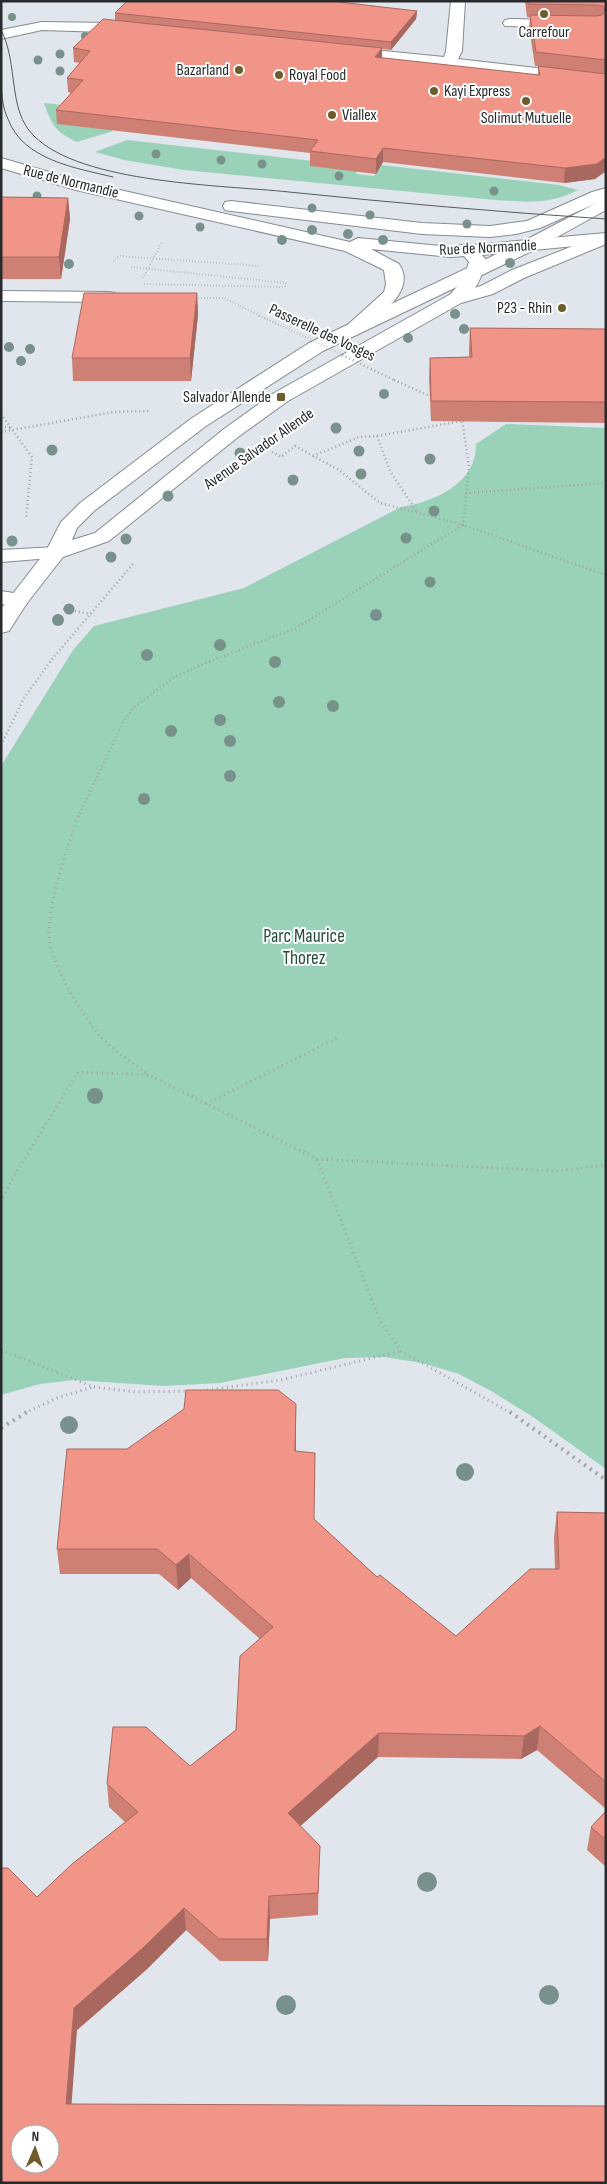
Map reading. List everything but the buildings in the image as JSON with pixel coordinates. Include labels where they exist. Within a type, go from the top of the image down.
[{"type":"street","points":[[449,62],[454,51],[458,1]]},
{"type":"street","points":[[509,17],[572,17]]},
{"type":"street","points":[[1,23],[25,20],[42,26]]},
{"type":"street","points":[[1,44],[37,37],[42,26]]},
{"type":"street","points":[[1,36],[42,26],[111,27],[147,32]]},
{"type":"street","points":[[326,51],[449,62],[606,81]]},
{"type":"street","name":"Rue de Normandie","points":[[2,164],[76,185],[350,247],[376,258],[393,268],[395,284],[392,294],[352,329]]},
{"type":"street","points":[[507,230],[542,222],[606,192]]},
{"type":"street","name":"Rue de Normandie","points":[[142,200],[278,210],[430,230]]},
{"type":"street","points":[[1,626],[10,599],[56,553],[68,526],[87,507],[199,422],[316,347],[526,247],[606,203]]},
{"type":"street","points":[[430,230],[507,230],[606,238]]},
{"type":"street","points":[[430,230],[463,244],[478,260],[474,272]]},
{"type":"street","name":"Rue de Normandie","points":[[310,237],[451,252],[526,247],[606,238]]},
{"type":"street","name":"Avenue Salvador Allende","points":[[1,556],[56,553],[102,537],[231,433],[281,396],[456,299],[487,290],[518,274],[606,238]]},
{"type":"street","name":"Avenue Salvador Allende","points":[[456,299],[471,282],[474,272]]},
{"type":"street","points":[[1,296],[109,297]]},
{"type":"path","points":[[128,267],[148,269],[286,283],[285,287],[140,284],[148,269],[153,258],[163,240]]},
{"type":"path","points":[[118,266],[108,265],[119,256],[268,267]]},
{"type":"path","name":"Passerelle des Vosges","points":[[186,298],[225,298],[259,316],[435,398]]},
{"type":"path","points":[[259,316],[286,329]]},
{"type":"path","points":[[372,375],[380,370]]},
{"type":"path","points":[[1,432],[11,428],[114,412],[155,412]]},
{"type":"path","points":[[1,414],[32,458],[26,525]]},
{"type":"path","points":[[461,415],[469,466],[463,525]]},
{"type":"path","points":[[313,456],[359,437],[377,436],[462,421]]},
{"type":"path","points":[[1,426],[11,428]]},
{"type":"path","points":[[377,436],[390,471],[417,512]]},
{"type":"path","points":[[268,448],[281,457],[295,446],[340,470],[380,503],[463,525],[606,575]]},
{"type":"path","points":[[466,493],[606,483]]},
{"type":"path","points":[[463,525],[296,628],[203,664],[173,678],[133,708],[122,724],[80,811],[59,875],[48,931],[55,962],[72,996],[102,1038],[149,1075],[317,1159],[555,1170],[606,1165]]},
{"type":"path","points":[[1,744],[24,698],[53,658],[138,558]]},
{"type":"path","points":[[206,1104],[337,1038]]},
{"type":"path","points":[[1,1202],[11,1182],[78,1072],[149,1075]]},
{"type":"path","points":[[317,1159],[380,1321],[401,1351],[504,1407],[606,1480]]},
{"type":"path","points":[[1,1350],[94,1387],[138,1392],[192,1391]]},
{"type":"path","points":[[202,1390],[242,1387],[290,1379],[358,1360],[401,1351]]},
{"type":"path","points":[[1,1428],[15,1418],[55,1397],[94,1387]]},
{"type":"green space","points":[[44,103],[73,106],[113,131],[77,142],[64,135],[55,127]]},
{"type":"green space","points":[[127,140],[313,161],[357,171],[356,174],[374,176],[381,165],[559,185],[578,190],[547,200],[527,202],[495,200],[184,170],[124,160],[95,152]]},
{"type":"green space","name":"Parc Maurice Thorez","points":[[506,424],[606,428],[606,1469],[533,1417],[493,1392],[459,1374],[422,1363],[384,1357],[345,1358],[220,1383],[164,1386],[74,1380],[40,1384],[1,1395],[1,766],[73,650],[94,626],[244,588],[401,507],[427,501],[440,495],[462,480],[474,458],[476,444]]},
{"type":"tram line","points":[[1,30],[10,57],[16,100],[26,125],[34,136],[56,152],[85,164],[118,173],[192,184],[606,219]]},
{"type":"tram line","points":[[1,85],[6,115],[15,133],[26,144],[38,153],[67,166],[113,177]]},
{"type":"place","name":"Carrefour","points":[[544,14]]},
{"type":"place","name":"Bazarland","points":[[239,70]]},
{"type":"place","name":"Royal Food","points":[[279,75]]},
{"type":"place","name":"Kayi Express","points":[[434,91]]},
{"type":"place","name":"Solimut Mutuelle","points":[[526,101]]},
{"type":"place","name":"Viallex","points":[[332,115]]},
{"type":"place","name":"P23 - Rhin","points":[[562,308]]},
{"type":"place","name":"Salvador Allende","points":[[281,397]]}]
